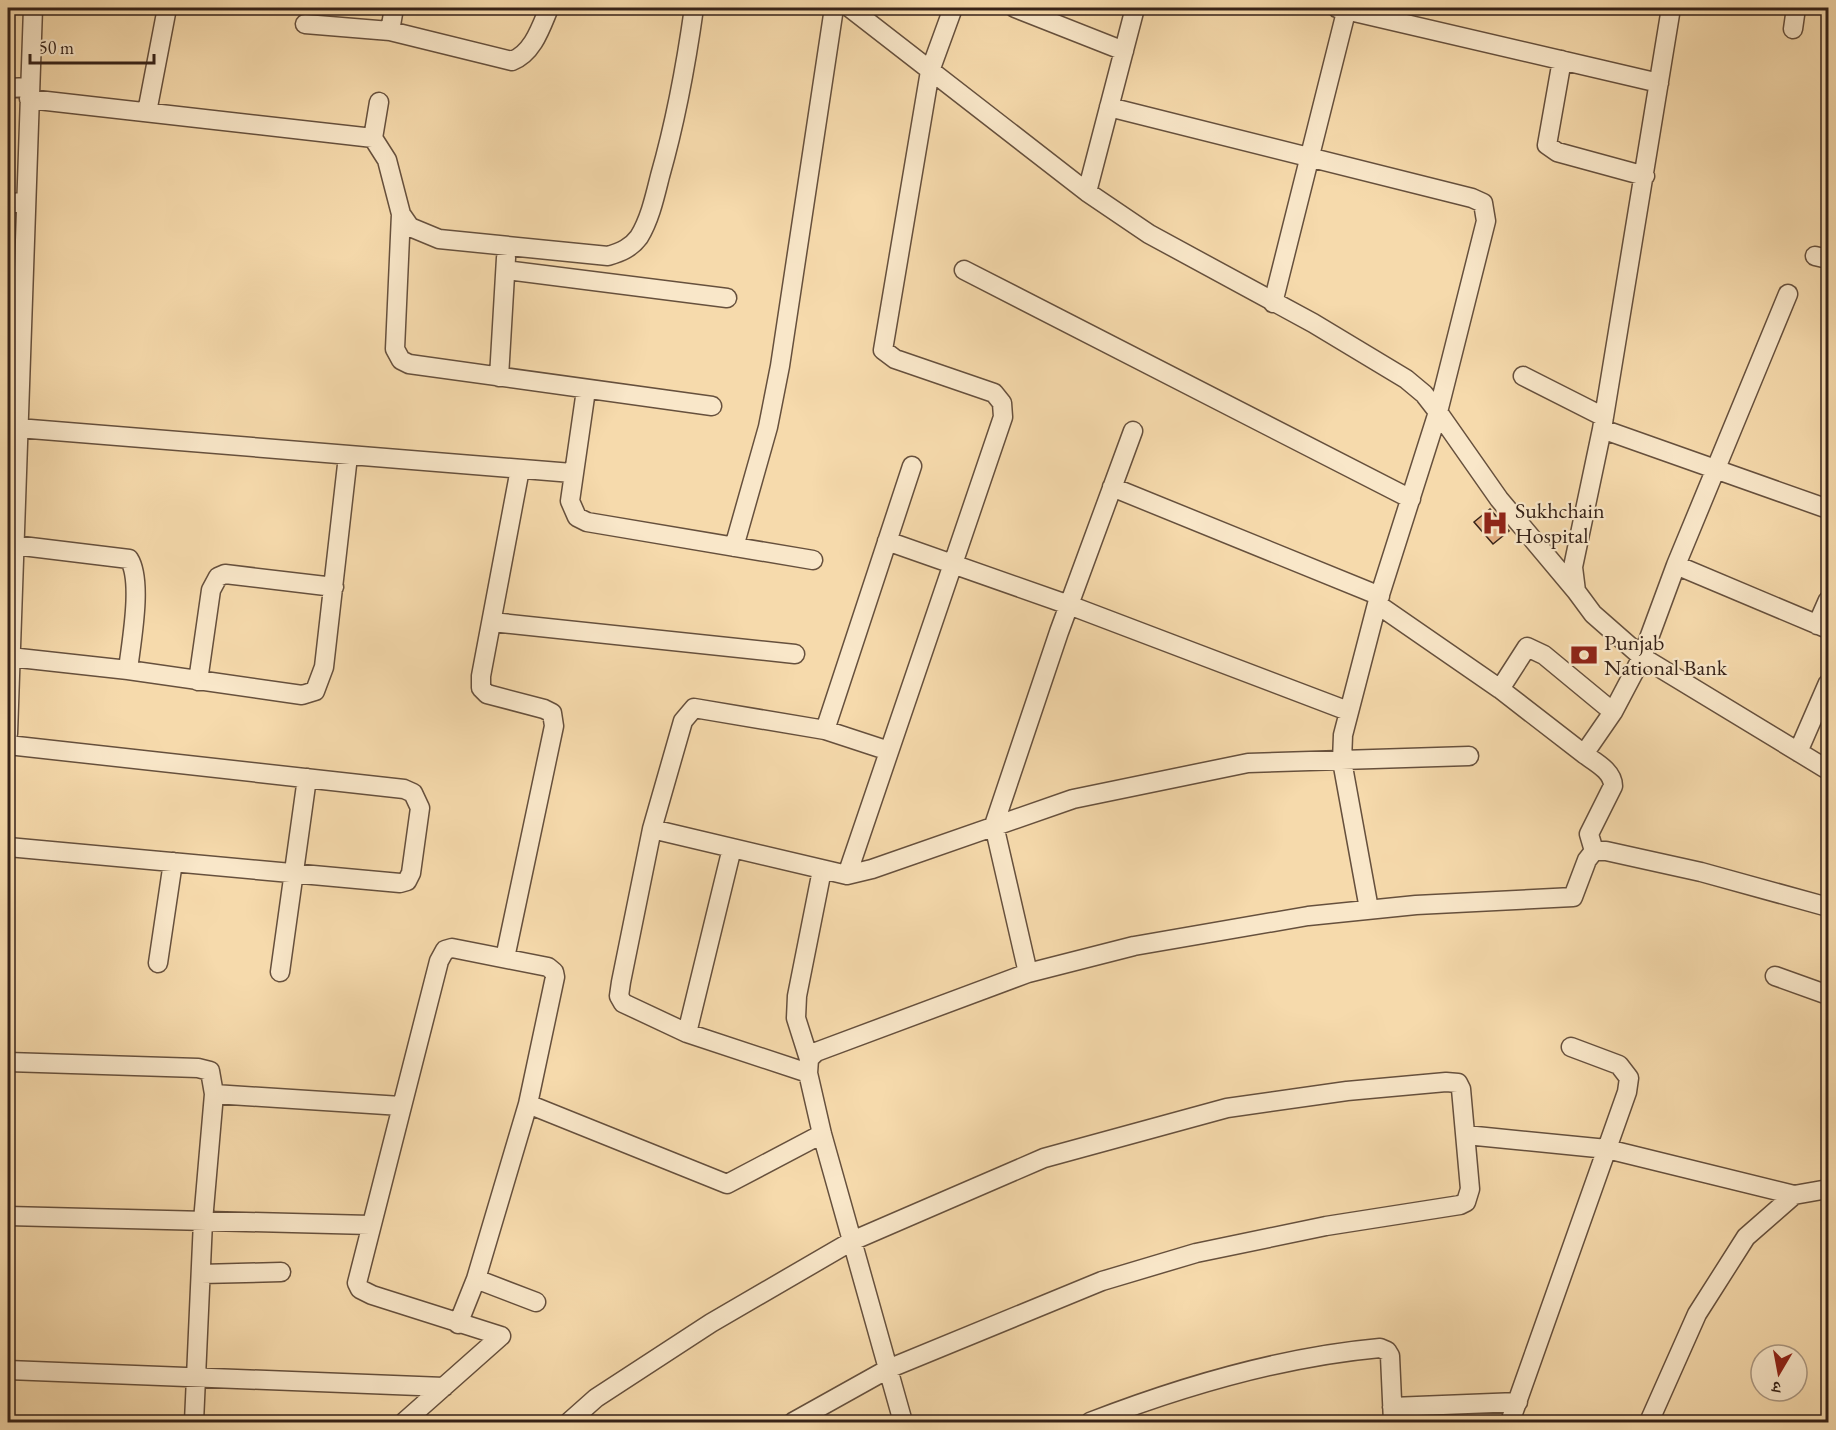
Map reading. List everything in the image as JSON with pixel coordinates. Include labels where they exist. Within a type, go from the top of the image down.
[{"type":"street","points":[[8,734],[14,545],[14,440],[33,8]]},
{"type":"street","points":[[147,112],[166,8]]},
{"type":"street","points":[[390,31],[394,8]]},
{"type":"street","points":[[305,24],[390,31],[512,62],[519,58],[539,32],[549,8]]},
{"type":"street","points":[[401,214],[410,227],[439,240],[608,256],[627,250],[638,237],[651,208],[670,141],[682,90],[694,8]]},
{"type":"street","points":[[734,547],[768,427],[780,366],[834,8]]},
{"type":"street","points":[[850,8],[1087,192],[1149,234],[1313,323],[1406,379],[1424,394],[1499,499],[1593,614],[1642,657],[1828,770]]},
{"type":"street","points":[[847,875],[1003,417],[1002,403],[994,393],[895,359],[883,350],[930,71],[953,8]]},
{"type":"street","points":[[1015,8],[1124,51]]},
{"type":"street","points":[[1087,192],[1135,8]]},
{"type":"street","points":[[1273,303],[1344,8],[1659,83]]},
{"type":"street","points":[[1576,591],[1573,567],[1603,423],[1671,8]]},
{"type":"street","points":[[1793,29],[1796,8]]},
{"type":"street","points":[[1562,60],[1546,146],[1557,152],[1645,176]]},
{"type":"street","points":[[8,88],[147,112],[373,138]]},
{"type":"street","points":[[379,102],[373,138],[387,160],[401,214],[396,355],[409,364],[586,390],[712,405]]},
{"type":"street","points":[[1110,107],[1310,156],[1472,198],[1483,203],[1486,221],[1438,412],[1379,600],[1348,711],[1342,761],[1369,909]]},
{"type":"street","points":[[8,203],[26,202]]},
{"type":"street","points":[[499,377],[507,247]]},
{"type":"street","points":[[506,270],[727,298]]},
{"type":"street","points":[[964,270],[1411,499]]},
{"type":"street","points":[[1584,754],[1613,712],[1642,657],[1676,565],[1788,294]]},
{"type":"street","points":[[1523,376],[1603,423],[1716,469],[1828,508]]},
{"type":"street","points":[[586,390],[572,473],[570,501],[577,518],[587,522],[813,560]]},
{"type":"street","points":[[1028,973],[994,825],[1069,605],[1133,430]]},
{"type":"street","points":[[14,440],[348,456],[572,473]]},
{"type":"street","points":[[10,657],[129,670],[302,695],[315,691],[324,667],[348,456]]},
{"type":"street","points":[[825,730],[912,466]]},
{"type":"street","points":[[505,958],[554,719],[552,713],[544,709],[487,694],[482,688],[520,469]]},
{"type":"street","points":[[1112,487],[1379,600],[1500,689],[1613,779],[1613,786],[1589,834],[1594,851]]},
{"type":"street","points":[[887,541],[1069,605],[1348,711]]},
{"type":"street","points":[[14,545],[129,559],[134,567],[135,582],[129,670]]},
{"type":"street","points":[[1676,565],[1823,627],[1828,600]]},
{"type":"street","points":[[198,681],[211,590],[218,577],[225,574],[334,587]]},
{"type":"street","points":[[492,622],[795,654]]},
{"type":"street","points":[[1500,689],[1527,647],[1544,655],[1613,712]]},
{"type":"street","points":[[1798,752],[1828,682]]},
{"type":"street","points":[[809,1066],[687,1033],[632,1009],[619,996],[652,829],[683,722],[694,708],[825,730],[889,751]]},
{"type":"street","points":[[8,745],[404,789],[414,793],[420,808],[411,873],[407,881],[400,883],[8,847]]},
{"type":"street","points":[[652,829],[847,875],[872,869],[1073,799],[1248,763],[1469,756]]},
{"type":"street","points":[[280,972],[307,777]]},
{"type":"street","points":[[687,1033],[732,848]]},
{"type":"street","points":[[809,1066],[816,1052],[1028,973],[1134,945],[1308,916],[1369,909],[1573,897],[1587,860],[1594,851],[1606,850],[1701,872],[1828,907]]},
{"type":"street","points":[[158,963],[172,862]]},
{"type":"street","points":[[822,870],[797,996],[798,1031],[809,1066],[822,1134],[903,1422]]},
{"type":"street","points":[[404,1422],[501,1336],[458,1324],[372,1295],[360,1289],[357,1283],[439,961],[446,950],[460,948],[548,967],[554,972],[555,977],[528,1104],[476,1279],[458,1324]]},
{"type":"street","points":[[1775,976],[1828,996]]},
{"type":"street","points":[[1510,1422],[1619,1120],[1629,1078],[1619,1065],[1571,1047]]},
{"type":"street","points":[[8,1062],[198,1068],[210,1071],[214,1094],[203,1221],[194,1422]]},
{"type":"street","points":[[569,1422],[596,1398],[711,1323],[852,1241],[1044,1158],[1227,1108],[1347,1091],[1446,1082],[1458,1083],[1461,1089],[1470,1189],[1467,1202],[1460,1206],[1326,1226],[1196,1252],[1102,1281],[888,1369],[793,1422]]},
{"type":"street","points":[[214,1094],[401,1106]]},
{"type":"street","points":[[528,1104],[727,1184],[822,1134]]},
{"type":"street","points":[[1466,1135],[1607,1149],[1794,1195],[1828,1189]]},
{"type":"street","points":[[1649,1422],[1703,1305],[1746,1237],[1794,1195]]},
{"type":"street","points":[[8,1216],[370,1225]]},
{"type":"street","points":[[201,1274],[281,1272]]},
{"type":"street","points":[[476,1279],[536,1302]]},
{"type":"street","points":[[1090,1422],[1153,1397],[1249,1370],[1380,1348],[1387,1351],[1390,1356],[1392,1415],[1518,1402]]},
{"type":"street","points":[[8,1370],[444,1387]]},
{"type":"building","points":[[1490,509],[1509,531],[1493,544],[1474,522]]},
{"type":"place","name":"Sukhchain Hospital","points":[[1495,523]]},
{"type":"place","name":"Punjab National Bank","points":[[1584,655]]}]
